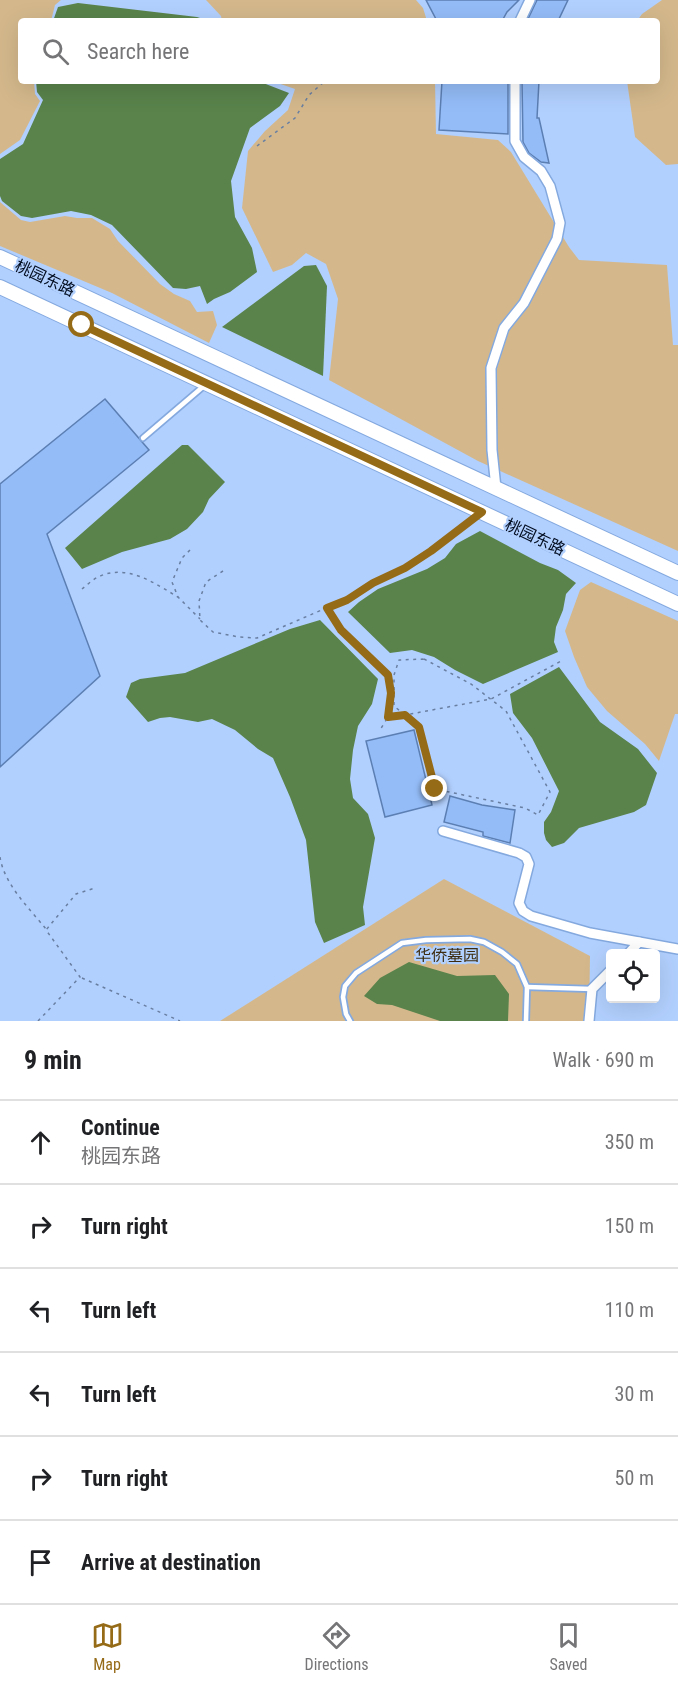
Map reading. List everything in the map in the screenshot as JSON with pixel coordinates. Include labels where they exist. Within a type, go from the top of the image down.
[{"type":"main road","name":"桃园东路","points":[[0,257],[678,573]]},
{"type":"main road","name":"桃园东路","points":[[0,287],[678,604]]},
{"type":"street","points":[[521,18],[530,0]]},
{"type":"street","points":[[496,488],[492,450],[490,368],[504,328],[529,294],[557,239],[560,223],[550,186],[541,171],[524,157],[515,141],[515,84]]},
{"type":"street","points":[[443,831],[526,857],[529,864],[519,903],[523,911],[531,916],[590,933],[678,949]]},
{"type":"street","points":[[633,949],[639,942]]},
{"type":"street","points":[[589,1021],[592,989],[606,975]]},
{"type":"lane","points":[[142,438],[207,383]]},
{"type":"lane","points":[[351,1021],[346,1014],[343,997],[345,986],[356,973],[402,943],[470,939],[484,942],[517,964],[527,987],[526,1021]]},
{"type":"lane","points":[[527,987],[592,989]]},
{"type":"path","points":[[257,146],[295,118],[309,96],[323,84]]},
{"type":"path","points":[[82,589],[97,577],[115,572],[132,573],[178,597],[213,632],[257,638],[347,600],[373,583],[405,568],[482,512]]},
{"type":"path","points":[[178,597],[172,582],[182,558],[190,550]]},
{"type":"path","points":[[200,620],[199,601],[206,582],[223,571]]},
{"type":"path","points":[[327,608],[341,630],[388,675],[391,693],[388,717],[380,730]]},
{"type":"path","points":[[424,659],[471,684],[491,699],[506,711],[550,792],[538,815],[525,808],[435,789],[419,727],[394,706],[394,675],[399,660],[424,659]]},
{"type":"path","points":[[388,717],[491,699],[563,660]]},
{"type":"path","points":[[0,857],[2,869],[16,891],[80,977],[180,1021]]},
{"type":"path","points":[[46,930],[75,894],[95,888]]},
{"type":"path","points":[[38,1021],[80,977]]},
{"type":"green space","points":[[0,0],[61,0],[55,5],[52,18],[18,18],[18,84],[34,84],[35,94],[40,101],[20,140],[0,154]]},
{"type":"green space","points":[[206,0],[416,0],[423,8],[426,18],[221,18]]},
{"type":"green space","points":[[662,0],[678,0],[678,164],[666,165],[635,137],[627,84],[660,84],[660,18],[639,18]]},
{"type":"green space","points":[[281,84],[435,84],[436,134],[498,140],[511,152],[579,260],[667,265],[673,345],[678,345],[678,551],[478,461],[329,380],[338,299],[326,264],[306,253],[292,265],[273,272],[242,208],[248,151],[288,110],[295,89]]},
{"type":"green space","points":[[0,202],[21,220],[30,222],[65,216],[92,218],[110,229],[118,241],[160,284],[190,301],[197,312],[213,311],[217,325],[209,343],[112,293],[0,246]]},
{"type":"green space","points":[[591,582],[678,621],[678,714],[675,714],[659,761],[645,744],[607,711],[587,687],[574,657],[565,631],[580,590]]},
{"type":"green space","name":"华侨墓园","points":[[444,879],[590,956],[589,1021],[220,1021]]},
{"type":"shaded area","points":[[78,3],[200,18],[54,18],[58,7]]},
{"type":"shaded area","points":[[36,84],[266,84],[289,93],[280,106],[250,128],[231,181],[235,217],[252,248],[257,272],[230,292],[207,304],[200,286],[186,289],[173,288],[112,225],[91,215],[71,211],[32,218],[21,216],[2,201],[0,159],[23,144],[43,100],[37,92]]},
{"type":"shaded area","points":[[316,265],[327,286],[323,376],[222,327],[304,266]]},
{"type":"shaded area","points":[[182,445],[188,445],[225,482],[209,499],[203,512],[187,529],[170,539],[122,552],[82,569],[65,548]]},
{"type":"shaded area","points":[[480,531],[558,570],[576,583],[566,594],[556,627],[554,642],[558,652],[483,684],[434,657],[412,650],[390,653],[348,612],[378,589],[427,569],[445,558],[456,544]]},
{"type":"shaded area","points":[[320,620],[378,679],[372,704],[358,726],[350,779],[353,798],[368,814],[375,838],[363,907],[365,925],[324,943],[315,922],[306,840],[273,758],[235,730],[212,719],[198,722],[170,717],[148,722],[126,697],[131,683],[140,679],[185,673],[290,629]]},
{"type":"shaded area","points":[[559,667],[600,722],[638,749],[657,773],[646,805],[634,812],[579,828],[564,843],[552,847],[546,840],[544,822],[551,812],[559,791],[532,738],[513,713],[510,694]]},
{"type":"shaded area","points":[[409,962],[457,976],[495,975],[509,994],[508,1021],[440,1021],[392,1005],[377,1004],[364,996],[380,978]]},
{"type":"building","points":[[426,0],[519,0],[504,18],[435,18]]},
{"type":"building","points":[[537,0],[568,0],[559,18],[528,18]]},
{"type":"building","points":[[442,84],[508,84],[508,134],[439,130]]},
{"type":"building","points":[[522,84],[539,84],[537,118],[539,118],[549,163],[541,162],[529,153],[523,142]]},
{"type":"building","points":[[105,399],[149,450],[47,534],[100,676],[0,767],[0,484]]},
{"type":"building","points":[[414,730],[432,805],[385,817],[366,741]]},
{"type":"building","points":[[450,796],[482,805],[515,810],[510,843],[483,836],[483,832],[444,822]]},
{"type":"route","points":[[82,325],[482,512],[405,568],[373,583],[347,600],[327,608],[341,630],[388,675],[391,693],[388,717],[405,715],[419,727],[435,789]]}]
